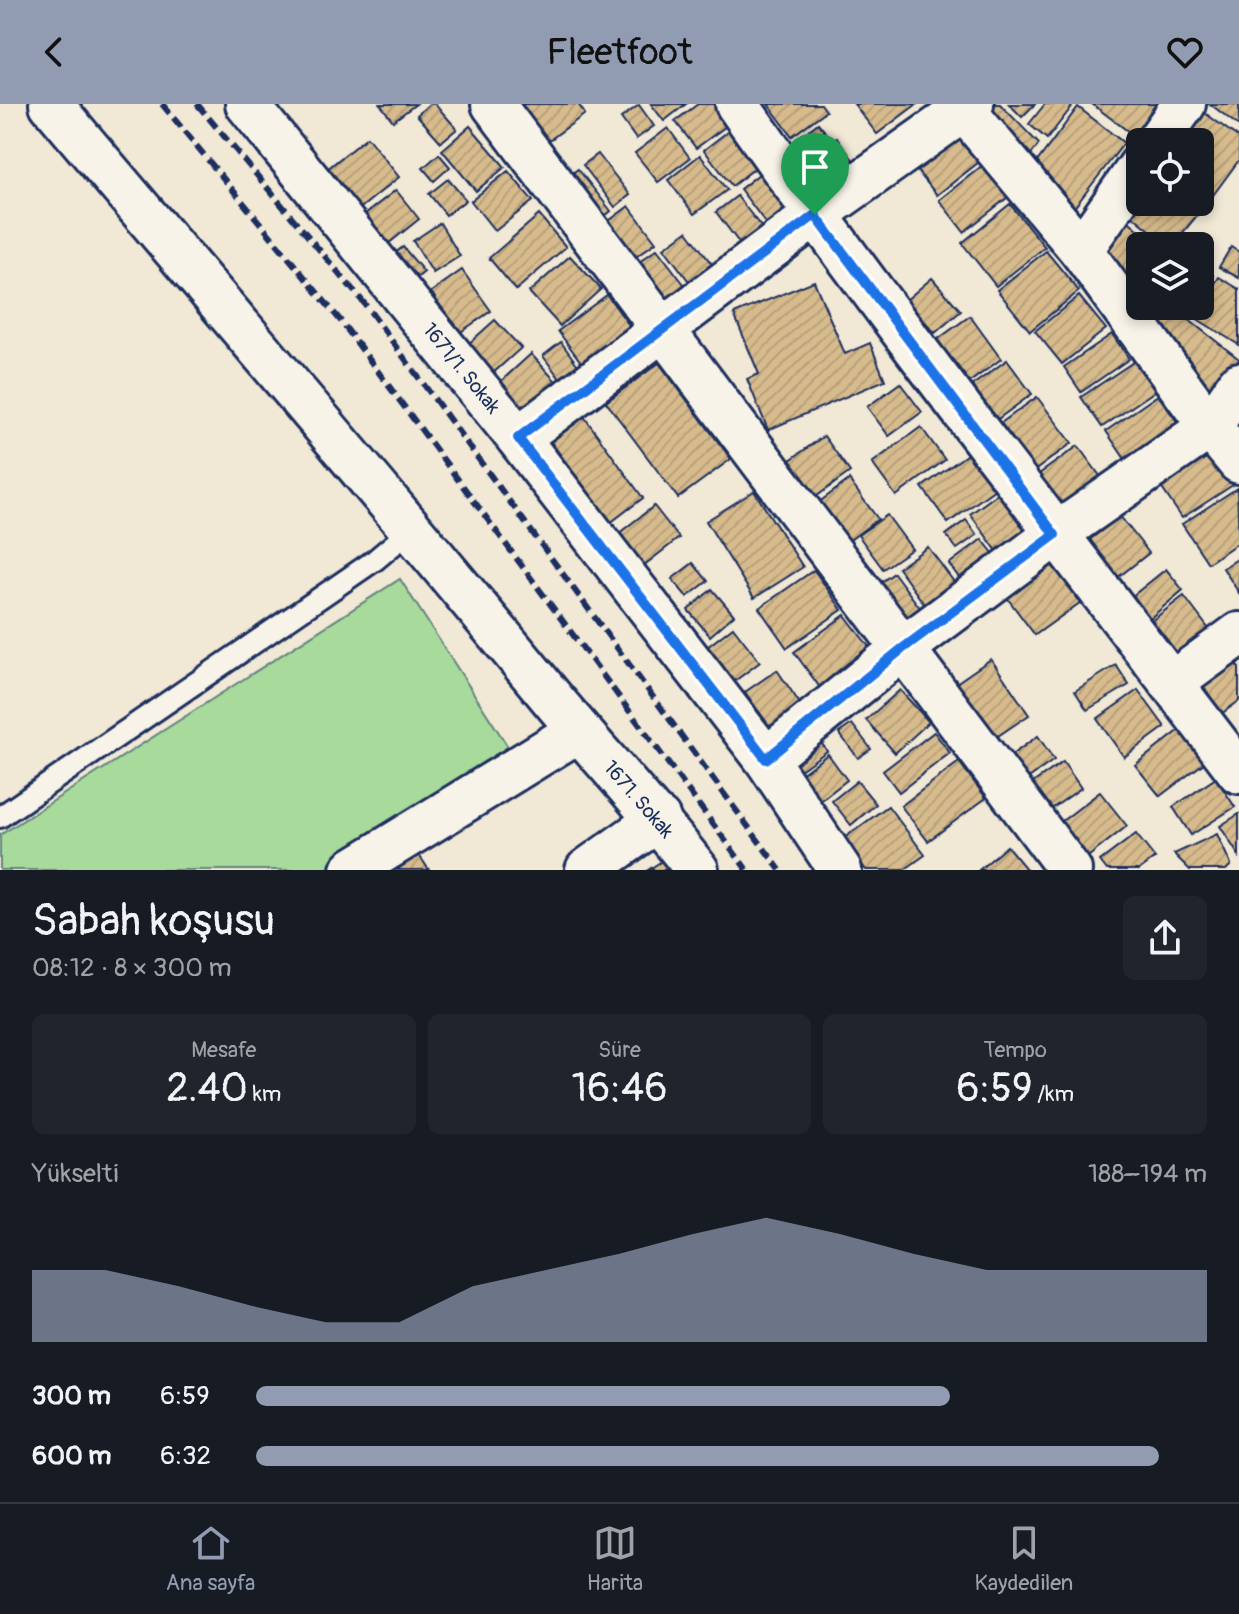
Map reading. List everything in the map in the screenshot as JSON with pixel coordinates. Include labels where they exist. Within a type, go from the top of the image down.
[{"type":"street","name":"1671. Sokak","points":[[51,104],[412,529],[578,731],[659,819],[697,870]]},
{"type":"street","name":"1671/1. Sokak","points":[[247,104],[518,438],[766,759],[840,870]]},
{"type":"street","points":[[493,104],[1070,870]]},
{"type":"street","points":[[737,104],[815,215],[1055,535],[1239,772]]},
{"type":"street","points":[[1167,128],[1184,104]]},
{"type":"street","points":[[518,438],[965,106],[1081,250],[1239,462]]},
{"type":"street","points":[[1081,250],[1126,186]]},
{"type":"street","points":[[766,759],[902,649],[1055,535],[1210,427],[1239,384]]},
{"type":"street","points":[[1172,683],[1239,634]]},
{"type":"street","points":[[352,870],[578,731]]},
{"type":"street","points":[[587,870],[659,819]]},
{"type":"lane","points":[[0,817],[375,560],[412,529]]},
{"type":"green space","points":[[400,579],[512,753],[329,870],[0,870],[0,835]]},
{"type":"building","points":[[380,104],[416,104],[393,121]]},
{"type":"building","points":[[429,104],[435,104],[457,129],[441,142],[417,115]]},
{"type":"building","points":[[509,104],[578,104],[585,114],[540,147]]},
{"type":"building","points":[[651,104],[686,104],[664,121]]},
{"type":"building","points":[[698,104],[720,104],[733,121],[696,148],[675,121]]},
{"type":"building","points":[[768,104],[821,104],[826,111],[792,136]]},
{"type":"building","points":[[854,104],[917,104],[877,134]]},
{"type":"building","points":[[984,104],[1000,104],[1039,144],[1019,171]]},
{"type":"building","points":[[1009,104],[1035,104],[1022,117]]},
{"type":"building","points":[[1045,104],[1074,104],[1047,139],[1029,124]]},
{"type":"building","points":[[1092,104],[1169,104],[1151,128],[1126,130]]},
{"type":"building","points":[[1210,104],[1239,104],[1239,126]]},
{"type":"building","points":[[639,105],[654,126],[636,139],[621,118]]},
{"type":"building","points":[[1078,107],[1124,143],[1070,213],[1028,174]]},
{"type":"building","points":[[1198,108],[1239,138],[1239,160],[1214,194],[1214,128],[1183,128]]},
{"type":"building","points":[[818,123],[831,139],[801,161],[789,146]]},
{"type":"building","points":[[470,126],[505,167],[476,191],[442,150]]},
{"type":"building","points":[[950,126],[979,162],[937,195],[908,160]]},
{"type":"building","points":[[668,128],[690,158],[658,182],[635,153]]},
{"type":"building","points":[[731,129],[759,165],[732,186],[704,150]]},
{"type":"building","points":[[367,137],[399,177],[353,214],[321,174]]},
{"type":"building","points":[[837,138],[856,164],[826,187],[806,161]]},
{"type":"building","points":[[439,154],[450,167],[434,181],[423,168]]},
{"type":"building","points":[[598,154],[630,195],[615,207],[583,165]]},
{"type":"building","points":[[700,155],[727,190],[694,214],[668,180]]},
{"type":"building","points":[[983,165],[1008,197],[964,232],[939,200]]},
{"type":"building","points":[[578,169],[611,211],[595,224],[561,182]]},
{"type":"building","points":[[508,171],[533,201],[495,231],[471,201]]},
{"type":"building","points":[[763,171],[794,212],[771,230],[740,189]]},
{"type":"building","points":[[448,179],[466,200],[446,215],[429,194]]},
{"type":"building","points":[[396,190],[419,219],[383,248],[360,218]]},
{"type":"building","points":[[737,196],[765,232],[743,248],[716,212]]},
{"type":"building","points":[[1010,204],[1045,247],[996,286],[962,243]]},
{"type":"building","points":[[629,206],[656,242],[625,265],[598,229]]},
{"type":"building","points":[[1118,212],[1142,232],[1126,232],[1126,286],[1088,246]]},
{"type":"building","points":[[539,215],[566,247],[516,290],[489,258]]},
{"type":"building","points":[[1133,216],[1196,216],[1183,232],[1152,232]]},
{"type":"building","points":[[440,223],[460,256],[433,273],[413,241]]},
{"type":"building","points":[[687,231],[717,271],[694,288],[664,248]]},
{"type":"building","points":[[403,247],[424,272],[407,286],[385,261]]},
{"type":"building","points":[[1231,247],[1239,252],[1239,278],[1219,267]]},
{"type":"building","points":[[657,249],[690,292],[667,309],[634,266]]},
{"type":"building","points":[[1046,251],[1079,291],[1030,331],[997,290]]},
{"type":"building","points":[[570,256],[601,289],[560,326],[529,292]]},
{"type":"building","points":[[462,270],[491,311],[459,333],[431,292]]},
{"type":"building","points":[[1219,277],[1239,289],[1239,345],[1199,320],[1214,320],[1214,285]]},
{"type":"building","points":[[932,278],[961,311],[935,333],[906,300]]},
{"type":"building","points":[[814,281],[845,354],[870,343],[885,380],[768,430],[747,379],[759,374],[734,314]]},
{"type":"building","points":[[607,295],[636,335],[587,370],[558,331]]},
{"type":"building","points":[[1079,296],[1106,329],[1062,364],[1035,331]]},
{"type":"building","points":[[970,316],[1001,359],[959,390],[927,347]]},
{"type":"building","points":[[495,320],[521,348],[492,374],[466,346]]},
{"type":"building","points":[[1149,320],[1189,320],[1239,359],[1239,364],[1213,396]]},
{"type":"building","points":[[1112,334],[1129,359],[1081,392],[1064,367]]},
{"type":"building","points":[[561,342],[582,371],[564,384],[543,356]]},
{"type":"building","points":[[531,354],[562,388],[522,424],[491,390]]},
{"type":"building","points":[[1007,360],[1032,394],[984,429],[959,395]]},
{"type":"building","points":[[1135,361],[1155,391],[1102,427],[1081,397]]},
{"type":"building","points":[[659,363],[731,459],[678,498],[606,402]]},
{"type":"building","points":[[900,383],[922,412],[889,436],[867,407]]},
{"type":"building","points":[[1158,395],[1178,423],[1125,459],[1106,431]]},
{"type":"building","points":[[1037,397],[1072,443],[1022,480],[987,433]]},
{"type":"building","points":[[583,415],[643,498],[610,523],[549,439]]},
{"type":"building","points":[[921,427],[945,460],[896,496],[872,463]]},
{"type":"building","points":[[824,436],[850,472],[806,504],[779,468]]},
{"type":"building","points":[[1078,446],[1103,480],[1053,516],[1028,482]]},
{"type":"building","points":[[1215,452],[1236,483],[1182,518],[1161,487]]},
{"type":"building","points":[[969,453],[995,489],[948,523],[922,487]]},
{"type":"building","points":[[849,480],[878,519],[839,548],[810,509]]},
{"type":"building","points":[[1237,488],[1239,542],[1208,563],[1182,524]]},
{"type":"building","points":[[1003,490],[1033,531],[1000,555],[970,514]]},
{"type":"building","points":[[754,491],[803,567],[754,598],[706,521]]},
{"type":"building","points":[[654,506],[679,538],[643,566],[618,534]]},
{"type":"building","points":[[887,515],[912,549],[883,569],[858,535]]},
{"type":"building","points":[[1120,516],[1149,553],[1112,582],[1083,545]]},
{"type":"building","points":[[966,520],[977,535],[957,549],[946,535]]},
{"type":"building","points":[[982,539],[997,558],[963,583],[949,564]]},
{"type":"building","points":[[928,547],[960,590],[930,612],[898,568]]},
{"type":"building","points":[[1057,556],[1088,597],[1035,635],[1005,595]]},
{"type":"building","points":[[1239,558],[1239,593],[1223,568]]},
{"type":"building","points":[[693,563],[708,581],[687,597],[672,579]]},
{"type":"building","points":[[1166,569],[1183,590],[1148,620],[1130,598]]},
{"type":"building","points":[[814,570],[842,610],[787,648],[759,608]]},
{"type":"building","points":[[894,573],[926,616],[901,635],[869,591]]},
{"type":"building","points":[[712,589],[734,615],[710,636],[688,610]]},
{"type":"building","points":[[1184,596],[1214,636],[1180,661],[1150,622]]},
{"type":"building","points":[[845,615],[875,655],[824,693],[794,652]]},
{"type":"building","points":[[733,627],[760,662],[728,686],[702,651]]},
{"type":"building","points":[[991,659],[1029,715],[986,744],[949,688]]},
{"type":"building","points":[[1232,659],[1239,668],[1239,701],[1214,719],[1192,688]]},
{"type":"building","points":[[1116,665],[1129,685],[1087,710],[1075,691]]},
{"type":"building","points":[[777,670],[803,708],[772,730],[745,692]]},
{"type":"building","points":[[900,690],[929,722],[895,753],[866,720]]},
{"type":"building","points":[[1138,690],[1165,727],[1124,757],[1097,719]]},
{"type":"building","points":[[852,724],[871,749],[858,758],[839,733]]},
{"type":"building","points":[[1180,730],[1205,762],[1160,796],[1135,765]]},
{"type":"building","points":[[934,732],[950,753],[899,792],[883,771]]},
{"type":"building","points":[[1038,736],[1054,760],[1023,782],[1006,759]]},
{"type":"building","points":[[818,738],[827,751],[796,773],[787,761]]},
{"type":"building","points":[[828,754],[847,780],[816,804],[796,778]]},
{"type":"building","points":[[959,762],[986,798],[928,841],[901,806]]},
{"type":"building","points":[[1063,762],[1081,788],[1043,815],[1024,789]]},
{"type":"building","points":[[1216,778],[1235,807],[1191,835],[1173,807]]},
{"type":"building","points":[[857,781],[876,804],[851,825],[832,801]]},
{"type":"building","points":[[1100,792],[1127,826],[1084,860],[1057,825]]},
{"type":"building","points":[[888,806],[925,855],[904,870],[866,870],[843,839]]},
{"type":"building","points":[[1239,814],[1239,856],[1220,826]]},
{"type":"building","points":[[1136,834],[1155,858],[1139,870],[1107,870],[1100,861]]},
{"type":"building","points":[[1217,834],[1231,865],[1226,870],[1190,870],[1174,854]]},
{"type":"building","points":[[1007,846],[1027,870],[979,870]]},
{"type":"building","points":[[417,852],[429,870],[389,870]]},
{"type":"building","points":[[668,857],[677,870],[648,870]]},
{"type":"railway","points":[[162,104],[340,320],[747,870]]},
{"type":"railway","points":[[197,104],[364,303],[780,870]]},
{"type":"route","points":[[815,215],[1055,535],[902,649],[766,759],[518,438],[815,215]]}]
